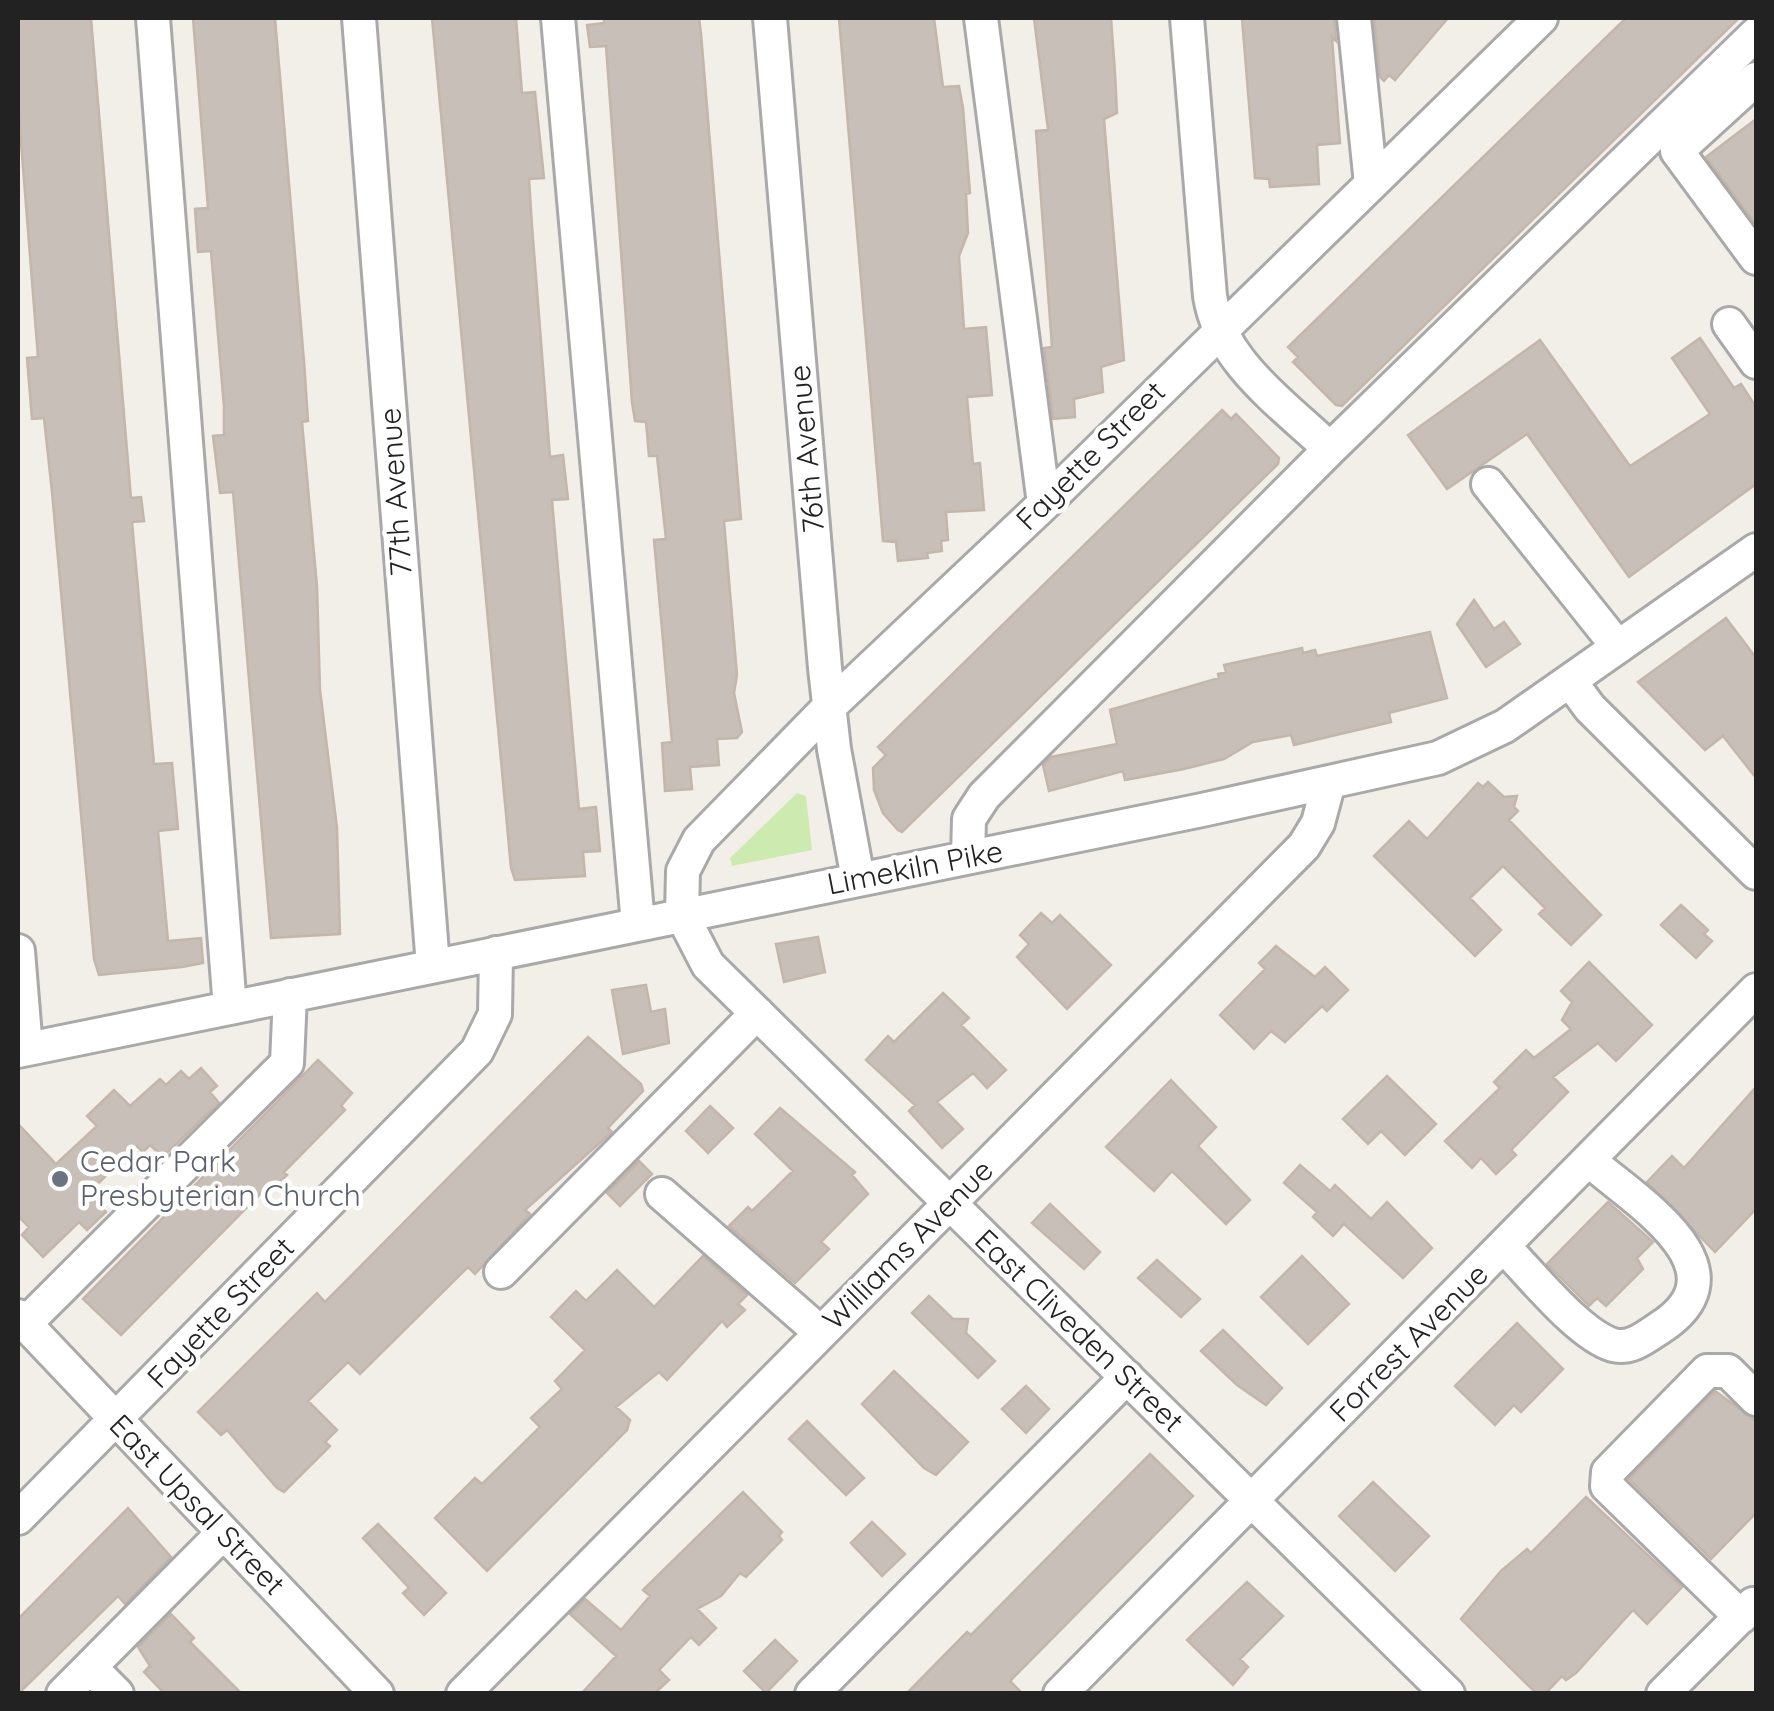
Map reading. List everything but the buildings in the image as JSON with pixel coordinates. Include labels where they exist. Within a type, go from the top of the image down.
[{"type":"street","points":[[153,18],[230,1008]]},
{"type":"street","name":"77th Avenue","points":[[359,18],[433,966]]},
{"type":"street","points":[[558,18],[638,924]]},
{"type":"street","name":"76th Avenue","points":[[770,18],[829,707],[858,879]]},
{"type":"street","points":[[982,18],[1044,504]]},
{"type":"street","points":[[1186,18],[1210,296],[1218,330],[1238,359],[1330,449]]},
{"type":"street","points":[[1354,18],[1371,184]]},
{"type":"street","name":"Fayette Street","points":[[682,915],[683,871],[699,840],[829,707],[1044,504],[1218,330],[1542,18]]},
{"type":"street","points":[[968,857],[968,819],[984,796],[1330,449],[1756,34]]},
{"type":"street","points":[[1756,80],[1678,151],[1756,258]]},
{"type":"street","points":[[1729,324],[1756,362]]},
{"type":"street","points":[[1488,484],[1618,647]]},
{"type":"street","name":"Limekiln Pike","points":[[22,1050],[1329,782],[1456,752],[1505,726],[1756,550]]},
{"type":"street","points":[[1570,682],[1590,708],[1756,873]]},
{"type":"street","name":"Williams Avenue","points":[[463,1694],[1304,846],[1318,823],[1329,782]]},
{"type":"street","name":"East Cliveden Street","points":[[682,915],[708,965],[1448,1694]]},
{"type":"street","points":[[18,951],[22,1050]]},
{"type":"street","name":"Fayette Street","points":[[18,1518],[477,1052],[495,1014],[496,953]]},
{"type":"street","name":"Forrest Avenue","points":[[1060,1694],[1756,990]]},
{"type":"street","points":[[21,1320],[287,1063],[290,995]]},
{"type":"street","points":[[501,1272],[758,1013]]},
{"type":"street","points":[[1504,1248],[1596,1337],[1616,1346],[1636,1344],[1670,1321],[1696,1287],[1696,1268],[1674,1233],[1590,1162]]},
{"type":"street","points":[[662,1194],[821,1333]]},
{"type":"street","name":"East Upsal Street","points":[[21,1320],[377,1694]]},
{"type":"street","points":[[1663,1694],[1749,1609],[1607,1486],[1608,1472],[1707,1372],[1728,1371],[1756,1399]]},
{"type":"street","points":[[812,1694],[1127,1377]]},
{"type":"street","points":[[63,1694],[223,1533]]},
{"type":"street","points":[[90,1667],[117,1694]]},
{"type":"green space","points":[[797,793],[806,796],[812,850],[732,866],[730,858]]},
{"type":"place","name":"Cedar Park Presbyterian Church","points":[[60,1179]]}]
